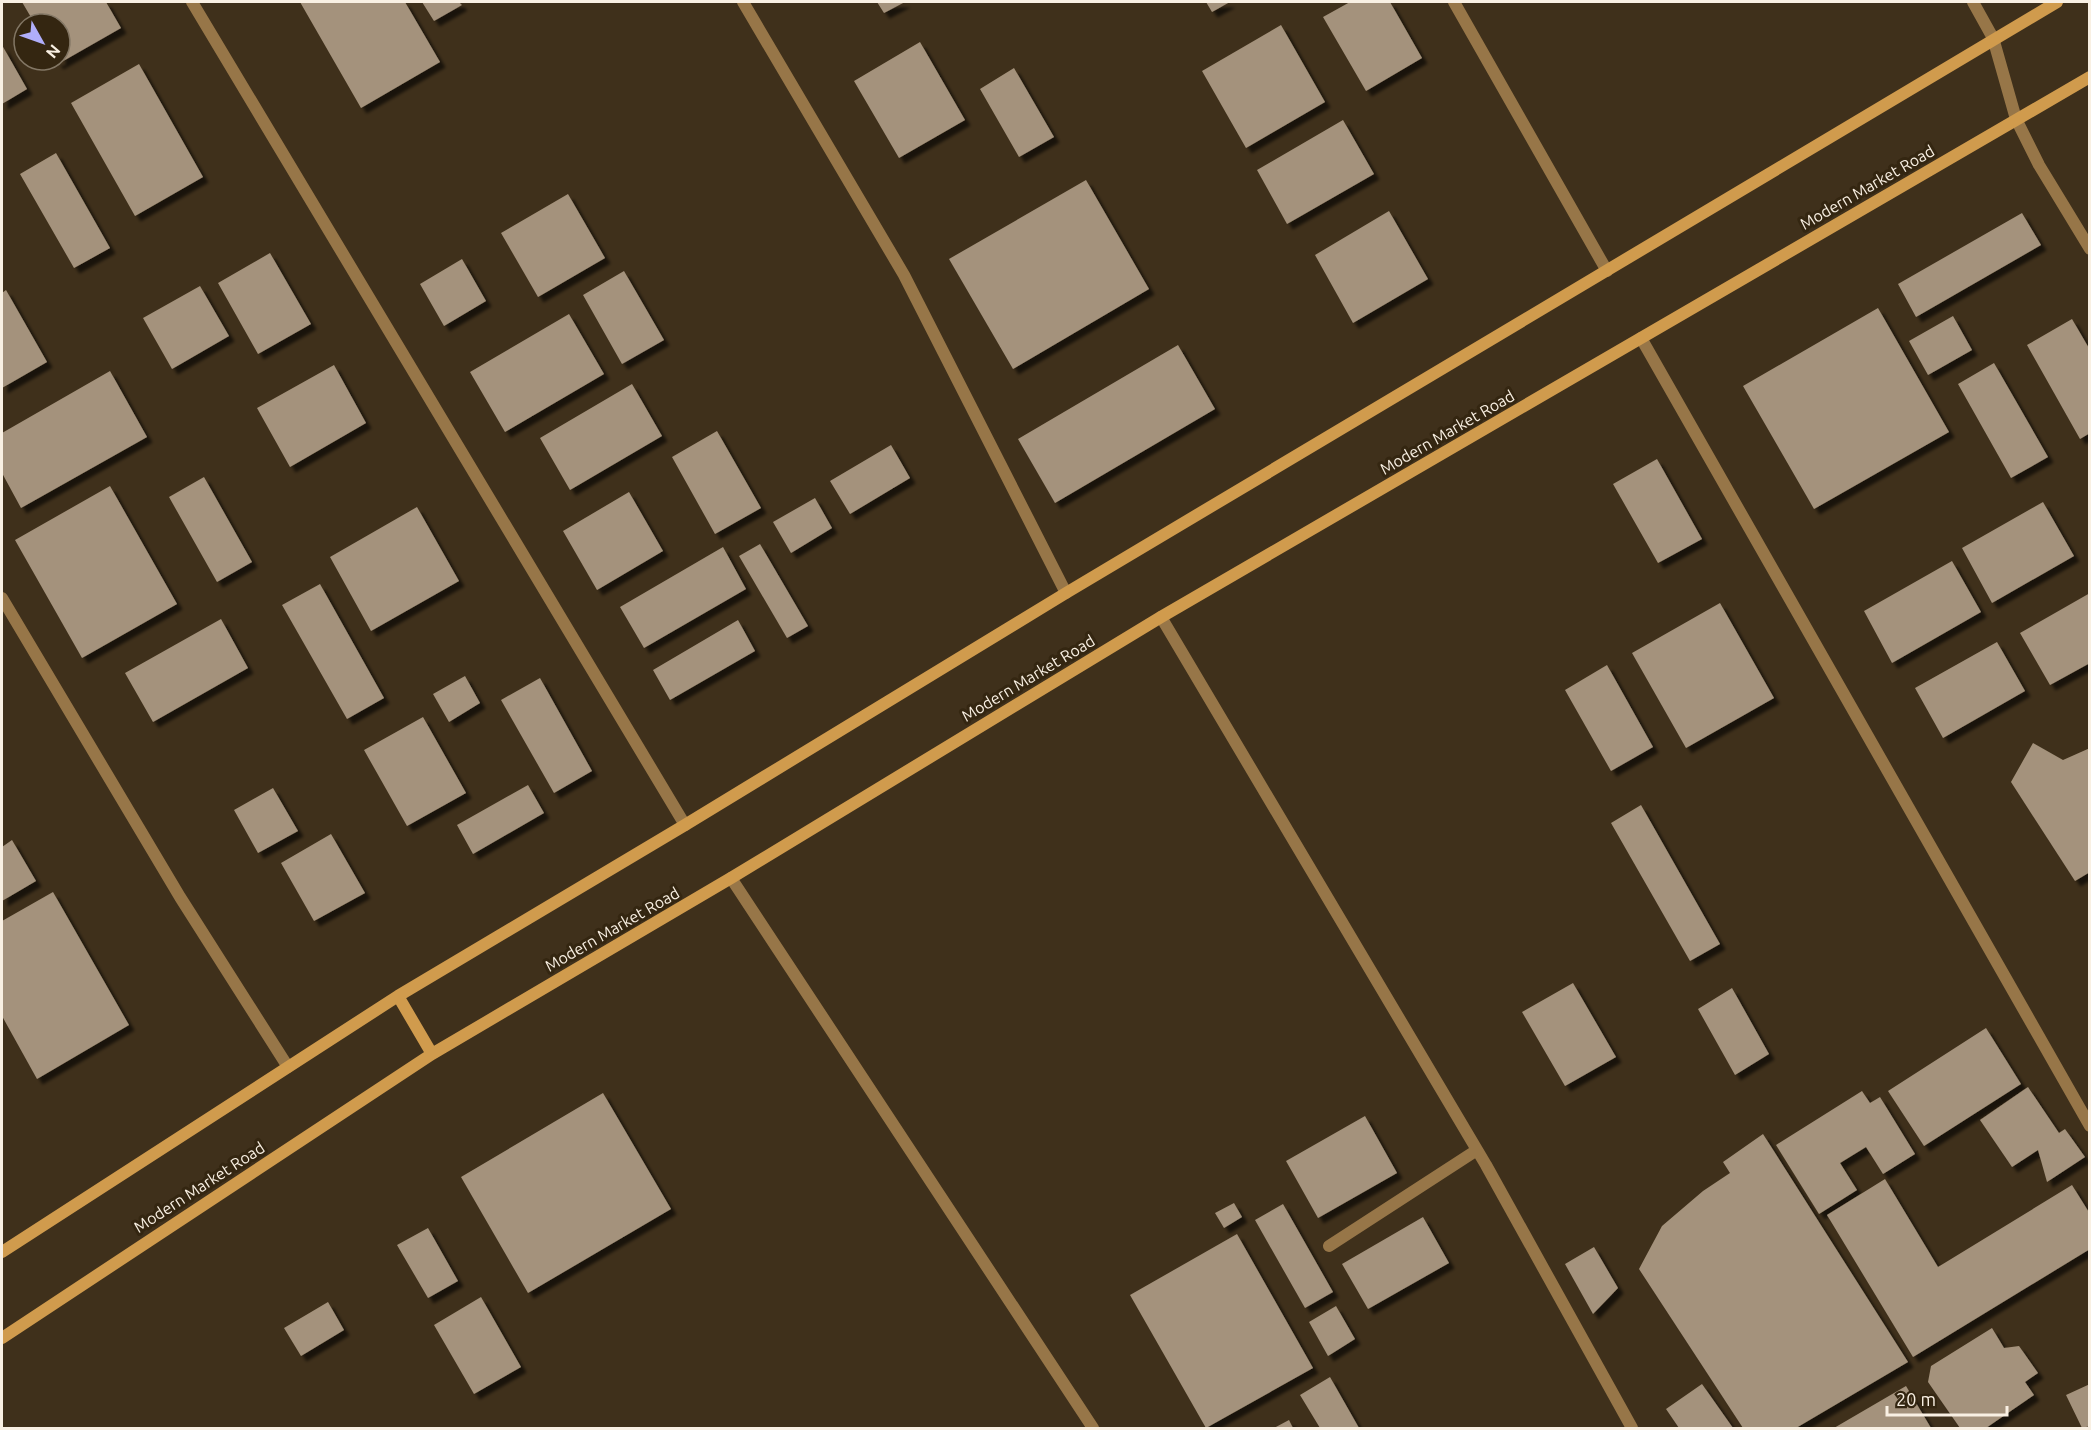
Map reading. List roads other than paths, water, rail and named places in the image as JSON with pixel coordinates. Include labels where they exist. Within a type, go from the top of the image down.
[{"type":"street","points":[[192,2],[685,825]]},
{"type":"street","points":[[743,2],[904,275],[1066,593]]},
{"type":"street","points":[[1454,2],[1607,271]]},
{"type":"street","points":[[1973,2],[1993,38],[2016,119],[2039,165],[2090,249]]},
{"type":"street","points":[[2,1252],[398,996],[685,825],[1066,593],[1993,38],[2057,2]]},
{"type":"street","name":"Modern Market Road","points":[[2,1338],[432,1054],[731,878],[1161,616],[2090,76]]},
{"type":"street","points":[[1641,338],[2090,1126]]},
{"type":"street","points":[[2,598],[180,897],[288,1067]]},
{"type":"street","points":[[1161,616],[1477,1150],[1632,1428]]},
{"type":"street","points":[[731,878],[1094,1428]]},
{"type":"street","points":[[398,996],[432,1054]]},
{"type":"street","points":[[1329,1245],[1477,1150]]}]
